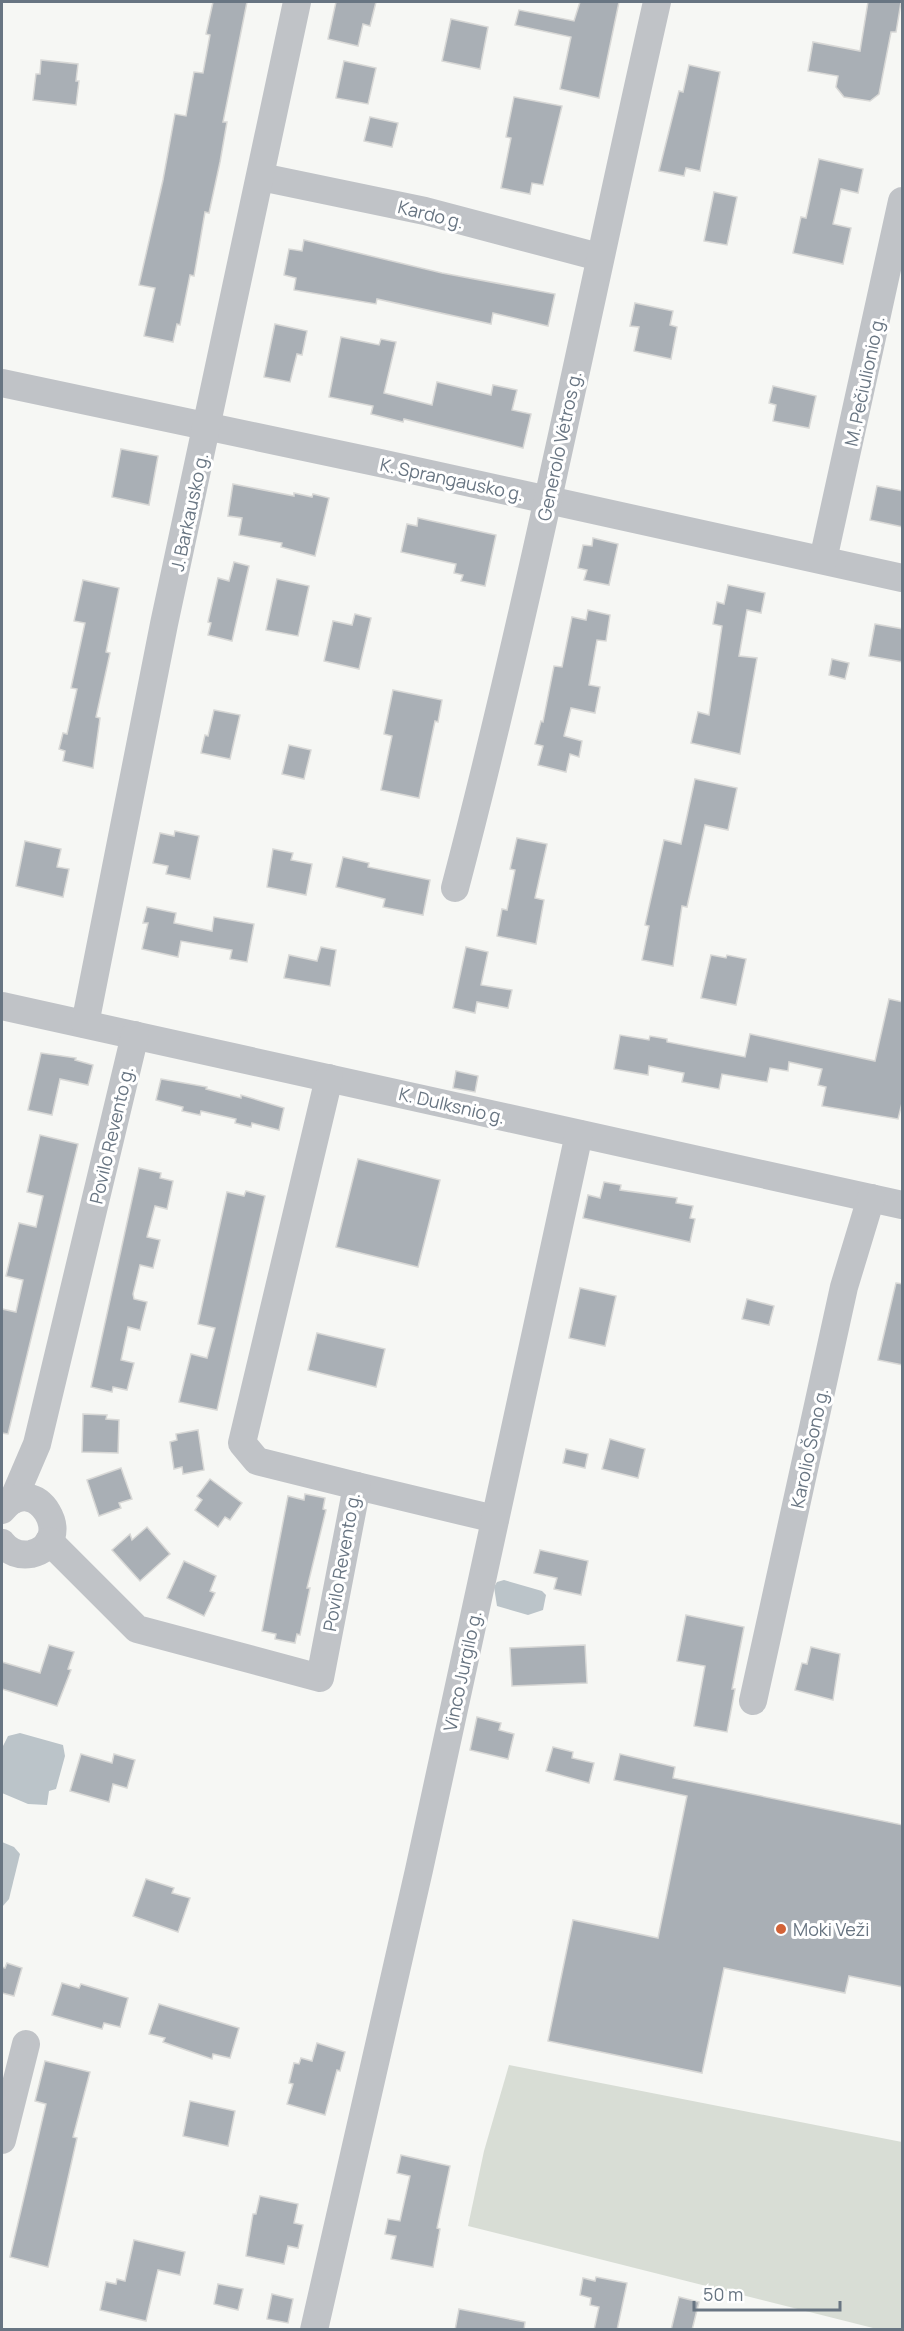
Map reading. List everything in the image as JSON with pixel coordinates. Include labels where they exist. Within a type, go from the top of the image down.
[{"type":"street","name":"J. Barkausko g.","points":[[85,1024],[164,624],[297,2]]},
{"type":"street","name":"Generolo Vėtros g.","points":[[455,888],[549,500],[599,257],[657,2]]},
{"type":"street","name":"Kardo g.","points":[[261,177],[425,211],[599,257]]},
{"type":"street","name":"M. Pečiulionio g.","points":[[823,560],[903,201]]},
{"type":"street","name":"K. Sprangausko g.","points":[[2,383],[903,578]]},
{"type":"street","name":"K. Dulksnio g.","points":[[2,1006],[903,1205]]},
{"type":"street","name":"Povilo Revento g.","points":[[7,1505],[37,1444],[135,1035]]},
{"type":"street","name":"Povilo Revento g.","points":[[37,1444],[46,1508],[53,1524],[49,1541],[137,1629],[320,1678],[357,1486],[257,1461],[242,1443],[329,1078]]},
{"type":"street","name":"Vinco Jurgilo g.","points":[[314,2330],[579,1134]]},
{"type":"street","name":"Karolio Šono g.","points":[[753,1701],[844,1287],[871,1198]]},
{"type":"street","points":[[357,1486],[495,1519]]},
{"type":"street","name":"Povilo Revento g.","points":[[7,1505],[31,1499],[46,1508]]},
{"type":"street","points":[[2,1543],[9,1551],[27,1555],[35,1553],[49,1541]]},
{"type":"street","points":[[2,2140],[26,2044]]},
{"type":"shaded area","points":[[504,1580],[542,1591],[546,1595],[543,1610],[528,1615],[497,1606],[494,1587],[497,1582]]},
{"type":"shaded area","points":[[20,1733],[63,1745],[65,1756],[56,1789],[49,1791],[47,1805],[28,1804],[2,1793],[2,1748],[8,1736]]},
{"type":"shaded area","points":[[2,1842],[14,1847],[20,1854],[9,1899],[2,1907]]},
{"type":"shaded area","points":[[509,2065],[902,2142],[902,2329],[877,2329],[468,2226],[484,2151]]},
{"type":"building","points":[[213,2],[247,2],[223,122],[227,122],[209,213],[205,212],[194,276],[190,275],[180,325],[177,324],[173,342],[144,336],[155,288],[139,285],[163,180],[175,114],[186,116],[194,72],[203,73],[210,35],[206,34]]},
{"type":"building","points":[[336,2],[376,2],[370,26],[363,24],[358,46],[328,39]]},
{"type":"building","points":[[580,2],[619,2],[599,98],[560,89],[571,37],[515,25],[519,10],[574,21]]},
{"type":"building","points":[[868,2],[901,2],[896,32],[891,32],[879,94],[870,101],[844,97],[836,87],[838,76],[808,71],[813,42],[860,51]]},
{"type":"building","points":[[451,19],[488,27],[480,69],[442,61]]},
{"type":"building","points":[[41,60],[78,64],[76,81],[79,81],[76,105],[33,100],[36,74],[40,74]]},
{"type":"building","points":[[344,61],[376,68],[368,104],[336,98]]},
{"type":"building","points":[[689,65],[720,72],[700,171],[686,168],[684,176],[659,171],[679,91],[683,92]]},
{"type":"building","points":[[514,97],[562,106],[543,185],[532,183],[530,194],[501,188],[511,138],[506,137]]},
{"type":"building","points":[[370,117],[398,123],[392,147],[364,141]]},
{"type":"building","points":[[819,159],[863,169],[858,193],[841,189],[833,224],[851,228],[843,264],[793,253],[801,217],[806,218]]},
{"type":"building","points":[[714,192],[737,197],[727,245],[704,241]]},
{"type":"building","points":[[304,240],[442,273],[555,294],[548,326],[493,313],[491,324],[377,299],[376,304],[294,290],[296,278],[284,275],[289,249],[302,251]]},
{"type":"building","points":[[635,303],[673,311],[670,325],[677,327],[671,359],[634,351],[639,327],[630,326]]},
{"type":"building","points":[[275,324],[307,331],[302,355],[297,354],[290,382],[264,377]]},
{"type":"building","points":[[341,337],[379,345],[381,339],[396,342],[384,393],[432,405],[437,382],[491,395],[493,385],[517,390],[512,410],[531,414],[523,448],[404,419],[403,422],[371,414],[373,406],[329,397]]},
{"type":"building","points":[[773,386],[816,396],[809,428],[773,421],[776,405],[769,403]]},
{"type":"building","points":[[121,449],[158,456],[149,505],[112,497]]},
{"type":"building","points":[[233,484],[294,496],[294,493],[312,497],[313,494],[329,498],[315,556],[281,547],[282,543],[239,535],[242,518],[228,516]]},
{"type":"building","points":[[877,486],[903,491],[903,527],[870,520]]},
{"type":"building","points":[[418,518],[496,535],[485,586],[461,581],[463,575],[454,573],[456,564],[401,552],[407,524],[417,526]]},
{"type":"building","points":[[593,538],[618,544],[609,585],[584,580],[587,570],[578,568],[583,545],[592,546]]},
{"type":"building","points":[[234,562],[249,566],[232,641],[208,635],[211,623],[208,622],[218,578],[229,581]]},
{"type":"building","points":[[277,579],[309,586],[298,636],[266,630]]},
{"type":"building","points":[[83,580],[119,588],[106,652],[110,653],[96,717],[100,718],[93,768],[63,761],[65,751],[59,749],[63,733],[67,734],[77,689],[71,688],[85,623],[74,621]]},
{"type":"building","points":[[728,585],[765,593],[761,613],[747,610],[739,656],[757,658],[740,754],[691,743],[698,712],[709,715],[722,626],[713,624],[717,602],[724,604]]},
{"type":"building","points":[[588,610],[610,615],[606,641],[597,640],[589,685],[600,687],[595,713],[571,708],[564,736],[582,741],[579,757],[570,754],[566,772],[538,765],[543,746],[535,744],[541,721],[543,722],[554,666],[562,667],[572,617],[586,620]]},
{"type":"building","points":[[355,614],[371,618],[359,669],[324,661],[333,621],[352,625]]},
{"type":"building","points":[[875,624],[903,629],[903,662],[869,656]]},
{"type":"building","points":[[832,659],[849,663],[845,679],[829,675]]},
{"type":"building","points":[[393,690],[442,700],[438,722],[435,721],[419,798],[381,790],[392,736],[384,734]]},
{"type":"building","points":[[214,710],[240,715],[230,759],[201,753]]},
{"type":"building","points":[[289,745],[311,750],[304,779],[282,774]]},
{"type":"building","points":[[695,779],[737,788],[728,830],[705,825],[687,907],[682,906],[673,966],[642,960],[649,926],[645,925],[664,840],[681,844]]},
{"type":"building","points":[[175,831],[199,836],[190,879],[166,874],[168,866],[153,863],[160,833],[174,836]]},
{"type":"building","points":[[517,838],[547,844],[535,898],[544,900],[536,944],[497,936],[502,909],[507,910],[515,870],[510,869]]},
{"type":"building","points":[[25,841],[61,849],[57,867],[69,869],[63,897],[16,886]]},
{"type":"building","points":[[273,849],[293,853],[291,860],[312,864],[306,895],[267,887]]},
{"type":"building","points":[[343,857],[369,863],[368,867],[430,880],[423,915],[383,907],[385,899],[336,887]]},
{"type":"building","points":[[147,907],[176,913],[174,923],[212,931],[214,917],[254,924],[247,962],[230,959],[232,950],[181,941],[178,957],[142,949],[148,923],[143,923]]},
{"type":"building","points":[[321,947],[336,950],[330,986],[284,978],[289,955],[317,961]]},
{"type":"building","points":[[466,947],[488,952],[481,985],[512,990],[508,1008],[477,1002],[475,1013],[453,1008]]},
{"type":"building","points":[[711,955],[726,958],[727,955],[746,959],[736,1005],[701,998]]},
{"type":"building","points":[[889,999],[903,1002],[903,1099],[898,1119],[822,1106],[826,1087],[818,1085],[822,1069],[789,1062],[788,1071],[770,1068],[767,1082],[722,1074],[719,1089],[682,1082],[684,1073],[649,1066],[648,1075],[614,1069],[620,1035],[649,1040],[650,1036],[667,1039],[667,1042],[745,1057],[750,1034],[875,1061]]},
{"type":"building","points":[[41,1053],[76,1058],[75,1060],[93,1065],[88,1085],[60,1079],[52,1115],[28,1110]]},
{"type":"building","points":[[456,1071],[478,1076],[475,1092],[453,1088]]},
{"type":"building","points":[[161,1079],[207,1087],[206,1089],[241,1098],[241,1095],[284,1108],[279,1130],[252,1123],[251,1127],[235,1123],[236,1119],[201,1111],[200,1115],[182,1111],[183,1107],[156,1100]]},
{"type":"building","points":[[40,1135],[78,1144],[8,1434],[2,1433],[2,1309],[16,1312],[23,1280],[6,1276],[19,1223],[36,1227],[43,1196],[27,1192]]},
{"type":"building","points":[[358,1159],[440,1180],[418,1267],[336,1247]]},
{"type":"building","points":[[139,1168],[161,1173],[160,1178],[173,1181],[167,1209],[155,1206],[147,1237],[160,1240],[153,1268],[140,1265],[133,1294],[134,1299],[147,1302],[140,1330],[128,1327],[121,1360],[134,1363],[127,1390],[113,1387],[112,1392],[91,1387]]},
{"type":"building","points":[[604,1182],[621,1185],[620,1190],[677,1198],[676,1203],[693,1206],[690,1218],[695,1219],[690,1242],[583,1218],[588,1195],[600,1198]]},
{"type":"building","points":[[246,1191],[265,1196],[217,1410],[179,1402],[191,1354],[207,1358],[215,1328],[198,1324],[227,1192],[244,1196]]},
{"type":"building","points":[[896,1283],[903,1284],[903,1365],[878,1360]]},
{"type":"building","points":[[580,1288],[616,1296],[605,1346],[569,1338]]},
{"type":"building","points":[[747,1299],[774,1306],[769,1325],[742,1319]]},
{"type":"building","points":[[317,1333],[385,1349],[376,1387],[308,1370]]},
{"type":"building","points":[[83,1414],[107,1415],[106,1419],[119,1420],[118,1453],[82,1452]]},
{"type":"building","points":[[198,1430],[204,1470],[183,1474],[182,1467],[174,1469],[170,1442],[177,1440],[176,1434]]},
{"type":"building","points":[[610,1439],[645,1449],[638,1478],[602,1469]]},
{"type":"building","points":[[566,1449],[588,1454],[585,1468],[563,1463]]},
{"type":"building","points":[[121,1468],[132,1499],[119,1503],[121,1508],[99,1516],[87,1480]]},
{"type":"building","points":[[210,1479],[242,1503],[230,1520],[225,1517],[218,1527],[195,1510],[202,1500],[197,1496]]},
{"type":"building","points":[[305,1494],[325,1498],[323,1509],[326,1510],[307,1588],[310,1588],[300,1635],[297,1634],[295,1643],[275,1639],[276,1634],[262,1631],[288,1496],[304,1500]]},
{"type":"building","points":[[147,1527],[170,1554],[140,1581],[112,1550],[130,1534],[132,1540]]},
{"type":"building","points":[[540,1550],[588,1561],[581,1595],[554,1589],[557,1578],[534,1573]]},
{"type":"building","points":[[184,1561],[216,1576],[210,1591],[215,1593],[204,1616],[167,1598]]},
{"type":"building","points":[[686,1615],[744,1627],[732,1689],[735,1689],[727,1732],[694,1726],[705,1666],[677,1661]]},
{"type":"building","points":[[49,1645],[74,1652],[68,1669],[71,1670],[57,1706],[2,1689],[2,1662],[40,1673]]},
{"type":"building","points":[[585,1645],[587,1683],[512,1686],[510,1648]]},
{"type":"building","points":[[811,1647],[840,1654],[833,1700],[795,1690],[802,1663],[807,1664]]},
{"type":"building","points":[[477,1717],[501,1723],[499,1730],[514,1734],[508,1759],[470,1750]]},
{"type":"building","points":[[553,1747],[573,1752],[572,1758],[594,1763],[589,1783],[546,1771]]},
{"type":"building","points":[[81,1754],[112,1763],[114,1754],[135,1760],[127,1788],[113,1784],[109,1802],[70,1791]]},
{"type":"building","name":"Moki Veži","points":[[620,1754],[675,1767],[673,1778],[903,1825],[903,1987],[849,1976],[845,1993],[724,1968],[702,2073],[548,2041],[573,1920],[658,1938],[687,1796],[614,1780]]},
{"type":"building","points":[[146,1879],[174,1888],[172,1893],[190,1898],[178,1932],[133,1916]]},
{"type":"building","points":[[7,1963],[22,1968],[14,1996],[2,1993],[2,1967],[5,1968]]},
{"type":"building","points":[[62,1983],[79,1988],[81,1984],[128,1998],[120,2027],[104,2023],[102,2029],[52,2015]]},
{"type":"building","points":[[159,2004],[239,2028],[230,2058],[213,2054],[212,2059],[163,2042],[165,2038],[149,2034]]},
{"type":"building","points":[[317,2043],[345,2052],[340,2071],[337,2070],[325,2115],[287,2104],[293,2084],[289,2083],[294,2063],[299,2064],[301,2058],[312,2061]]},
{"type":"building","points":[[45,2061],[90,2072],[73,2137],[77,2138],[48,2267],[10,2257],[46,2104],[35,2101]]},
{"type":"building","points":[[190,2101],[235,2111],[228,2146],[183,2136]]},
{"type":"building","points":[[401,2155],[450,2166],[437,2228],[440,2229],[433,2267],[391,2259],[396,2236],[385,2234],[388,2219],[400,2221],[410,2176],[397,2173]]},
{"type":"building","points":[[260,2196],[298,2204],[294,2223],[303,2225],[298,2248],[288,2246],[284,2264],[246,2256],[253,2214],[256,2214]]},
{"type":"building","points":[[134,2240],[185,2252],[180,2275],[158,2270],[146,2321],[100,2310],[106,2282],[116,2284],[117,2279],[125,2281]]},
{"type":"building","points":[[596,2277],[627,2283],[617,2330],[594,2330],[599,2307],[590,2305],[591,2298],[580,2295],[583,2278],[595,2281]]},
{"type":"building","points":[[218,2284],[243,2289],[238,2310],[214,2304]]},
{"type":"building","points":[[272,2294],[293,2299],[288,2323],[267,2319]]},
{"type":"building","points":[[679,2297],[699,2302],[692,2330],[671,2330]]},
{"type":"building","points":[[459,2309],[525,2322],[524,2330],[455,2330]]},
{"type":"place","name":"Moki Veži","points":[[781,1929]]}]
